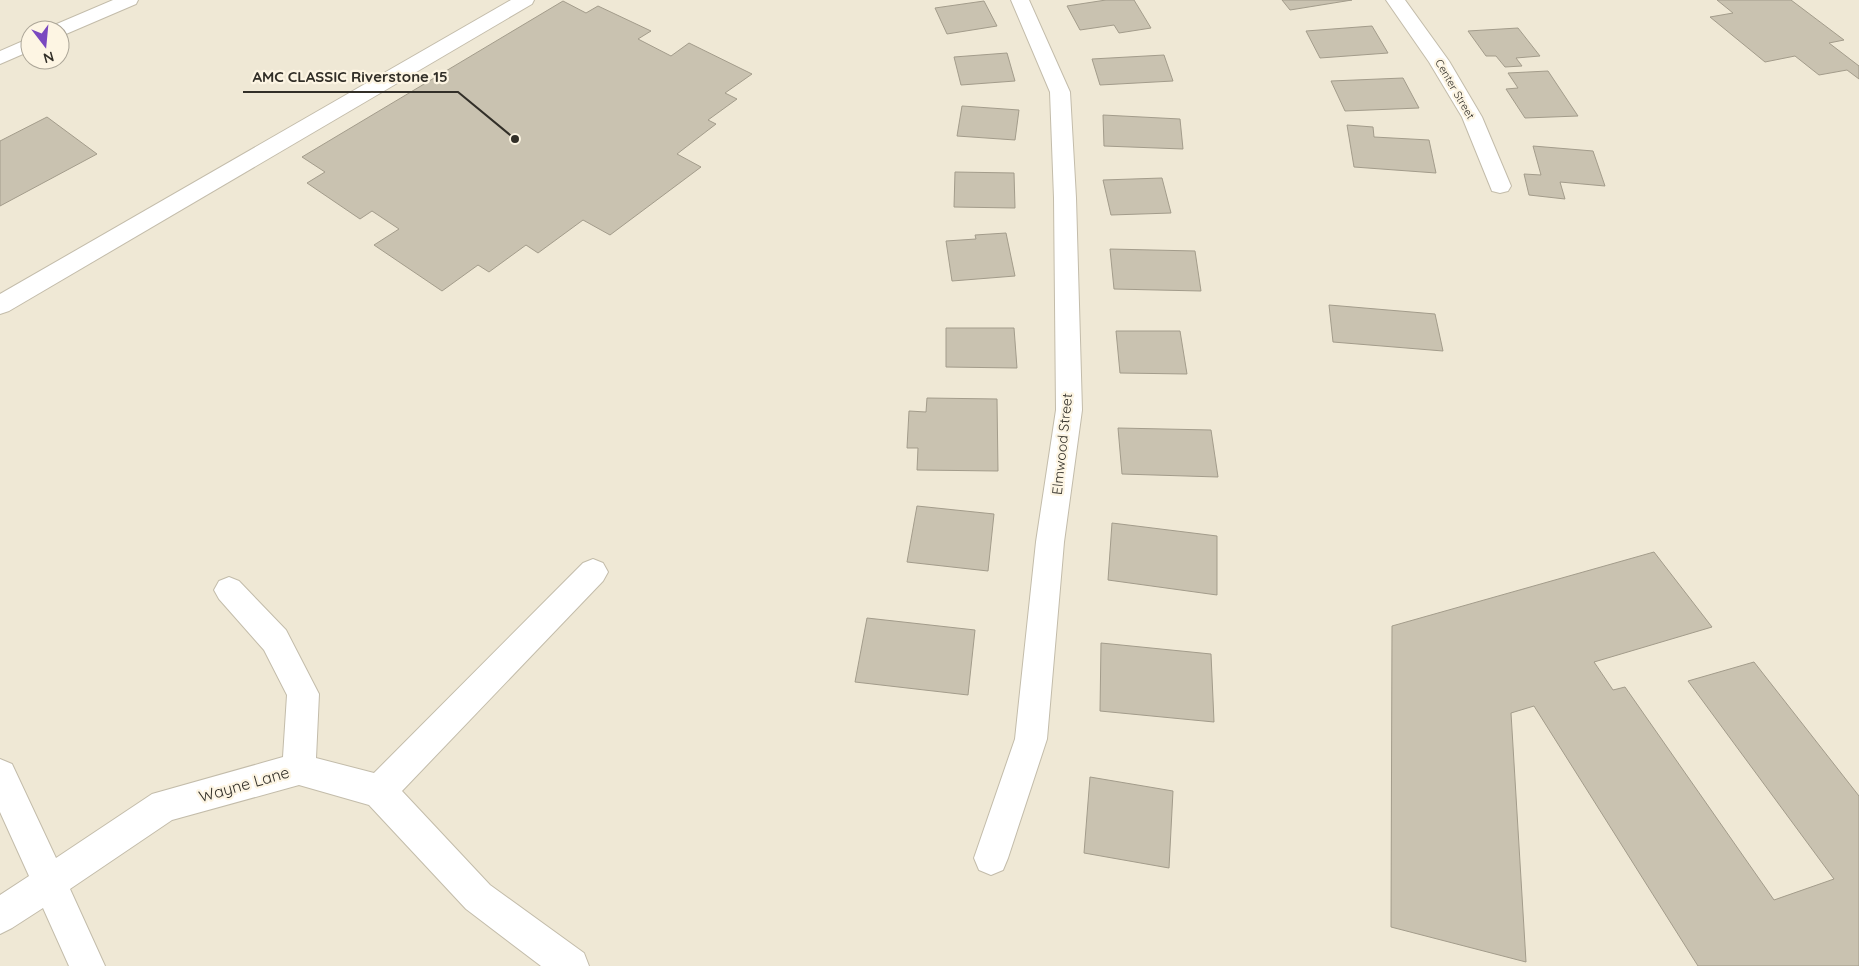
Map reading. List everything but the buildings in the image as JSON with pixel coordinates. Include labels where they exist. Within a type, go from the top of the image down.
[{"type":"street","points":[[0,305],[525,0]]},
{"type":"street","name":"Elmwood Street","points":[[991,858],[1031,739],[1050,542],[1069,410],[1065,198],[1060,92],[1020,0]]},
{"type":"street","name":"Center Street","points":[[1395,0],[1439,61],[1472,116],[1500,186]]},
{"type":"street","points":[[70,25],[116,2]]},
{"type":"street","points":[[0,58],[20,49]]},
{"type":"street","points":[[571,966],[478,897],[380,791],[593,572]]},
{"type":"street","points":[[229,590],[275,640],[303,694],[299,768]]},
{"type":"street","name":"Wayne Lane","points":[[0,916],[164,806],[299,768],[380,791]]},
{"type":"street","points":[[0,774],[87,966]]},
{"type":"place","name":"AMC CLASSIC Riverstone 15","points":[[515,139]]}]
